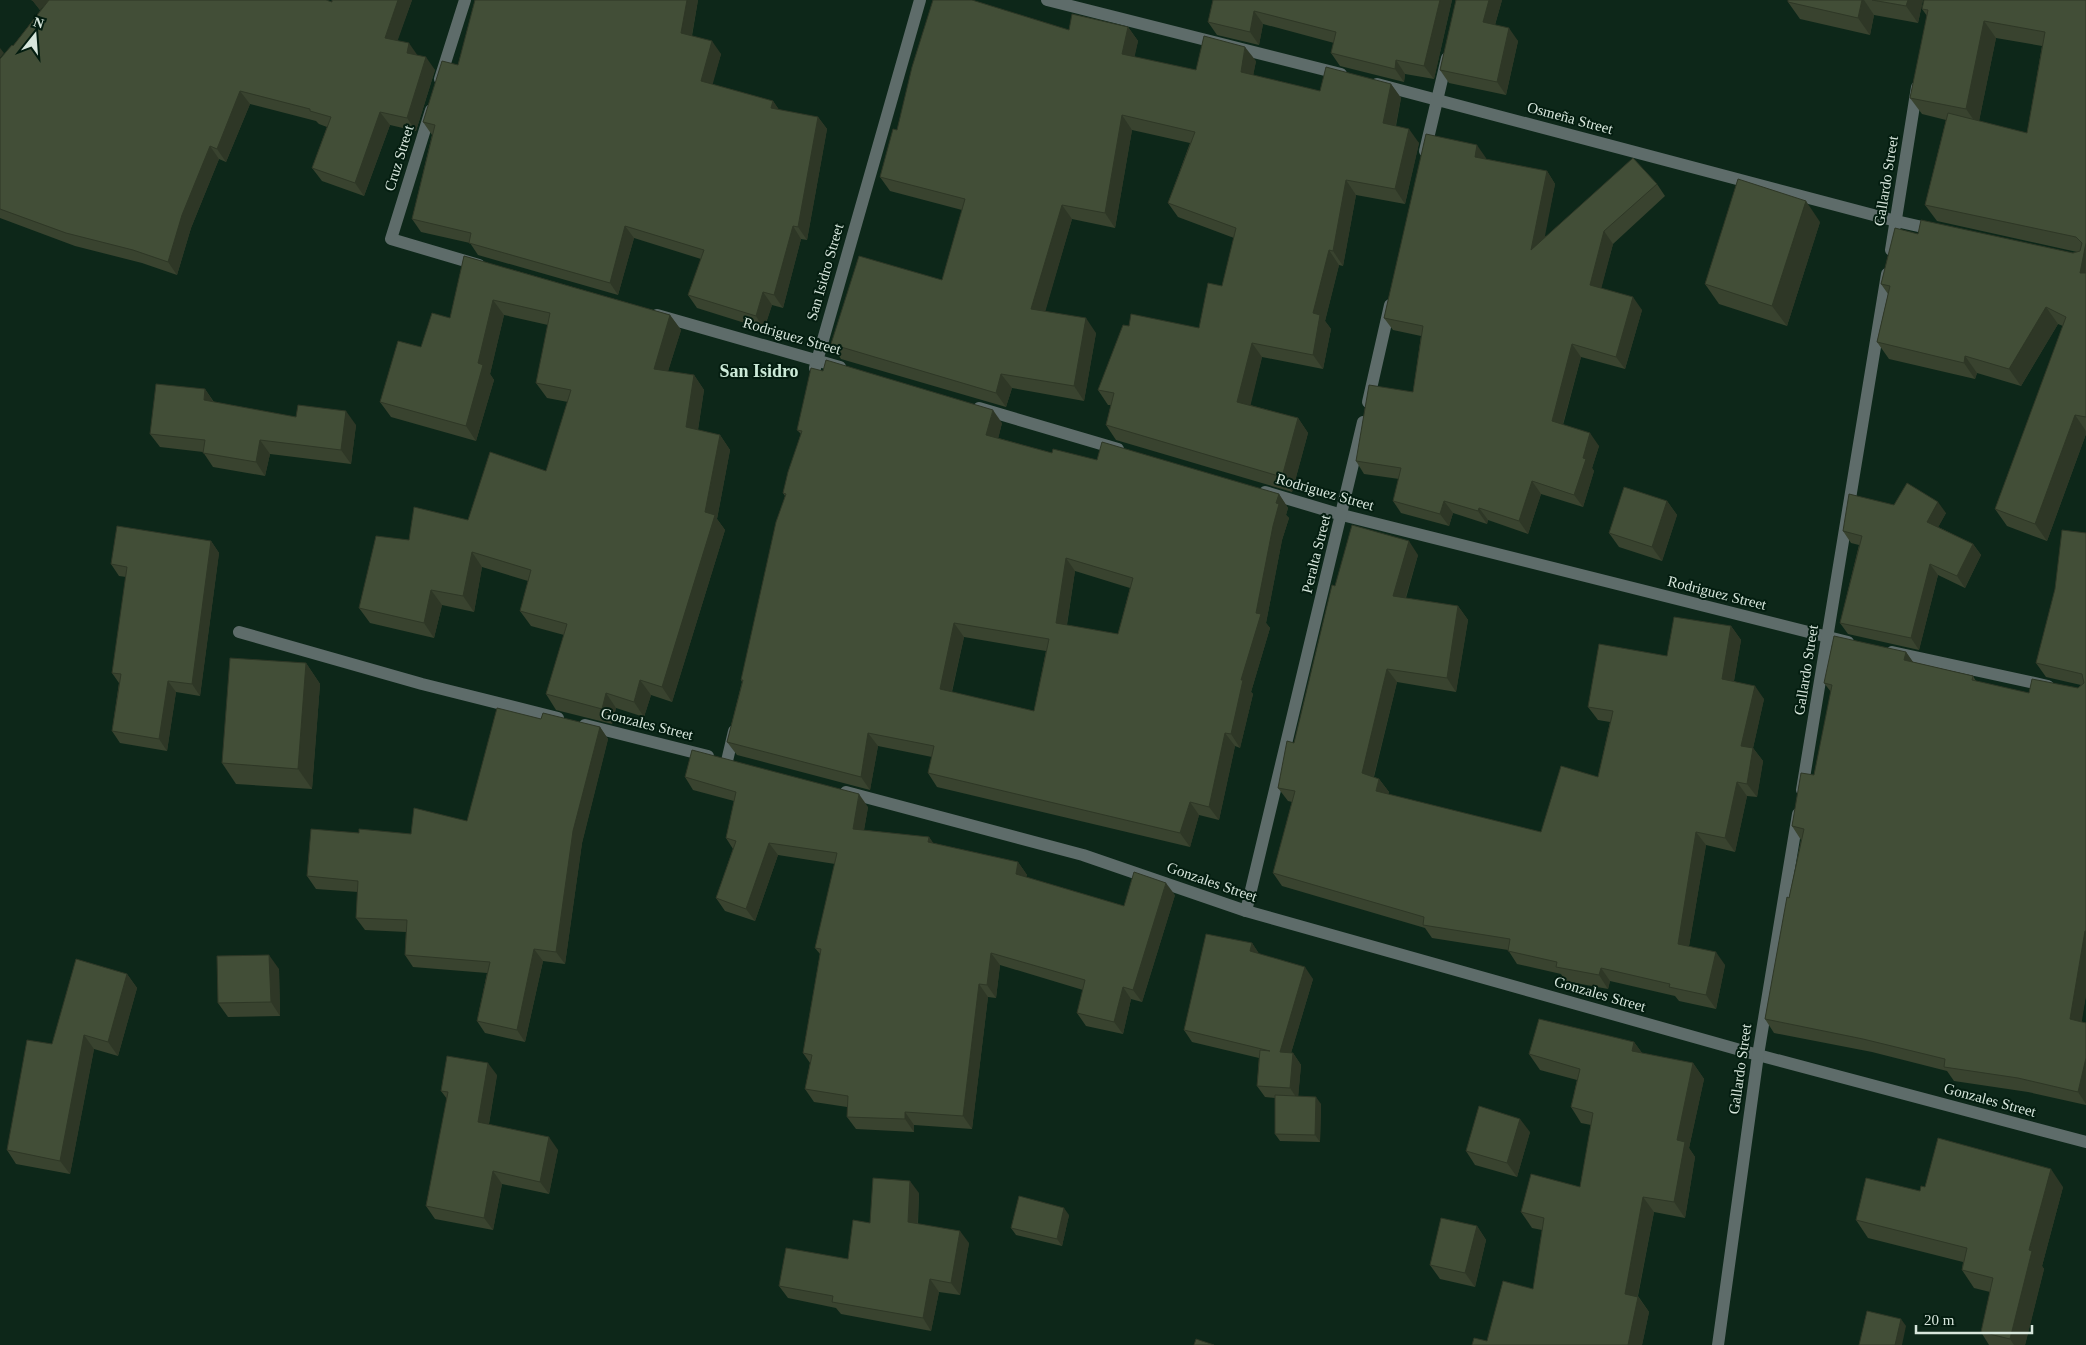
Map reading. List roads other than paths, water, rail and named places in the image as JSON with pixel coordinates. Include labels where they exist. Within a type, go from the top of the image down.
[{"type":"street","name":"Cruz Street","points":[[465,0],[391,239],[490,268]]},
{"type":"street","name":"San Isidro Street","points":[[813,379],[920,0]]},
{"type":"street","name":"Osmeña Street","points":[[1047,0],[1437,99],[1896,221],[1953,233]]},
{"type":"street","points":[[1422,167],[1450,45]]},
{"type":"street","name":"Gallardo Street","points":[[1718,1345],[1758,1055],[1828,638],[1918,77]]},
{"type":"street","name":"Peralta Street","points":[[1246,911],[1342,515],[1393,292]]},
{"type":"street","name":"Rodriguez Street","points":[[644,311],[855,371]]},
{"type":"street","points":[[970,405],[1132,453]]},
{"type":"street","name":"Rodriguez Street","points":[[1256,489],[1342,515],[1856,644]]},
{"type":"street","name":"Gonzales Street","points":[[239,632],[422,684],[732,762],[736,723]]},
{"type":"street","points":[[1876,648],[2057,688]]},
{"type":"street","name":"Gonzales Street","points":[[833,789],[1083,855],[1246,911],[1758,1055],[2086,1142]]},
{"type":"district","name":"San Isidro","points":[[759,371]]}]
